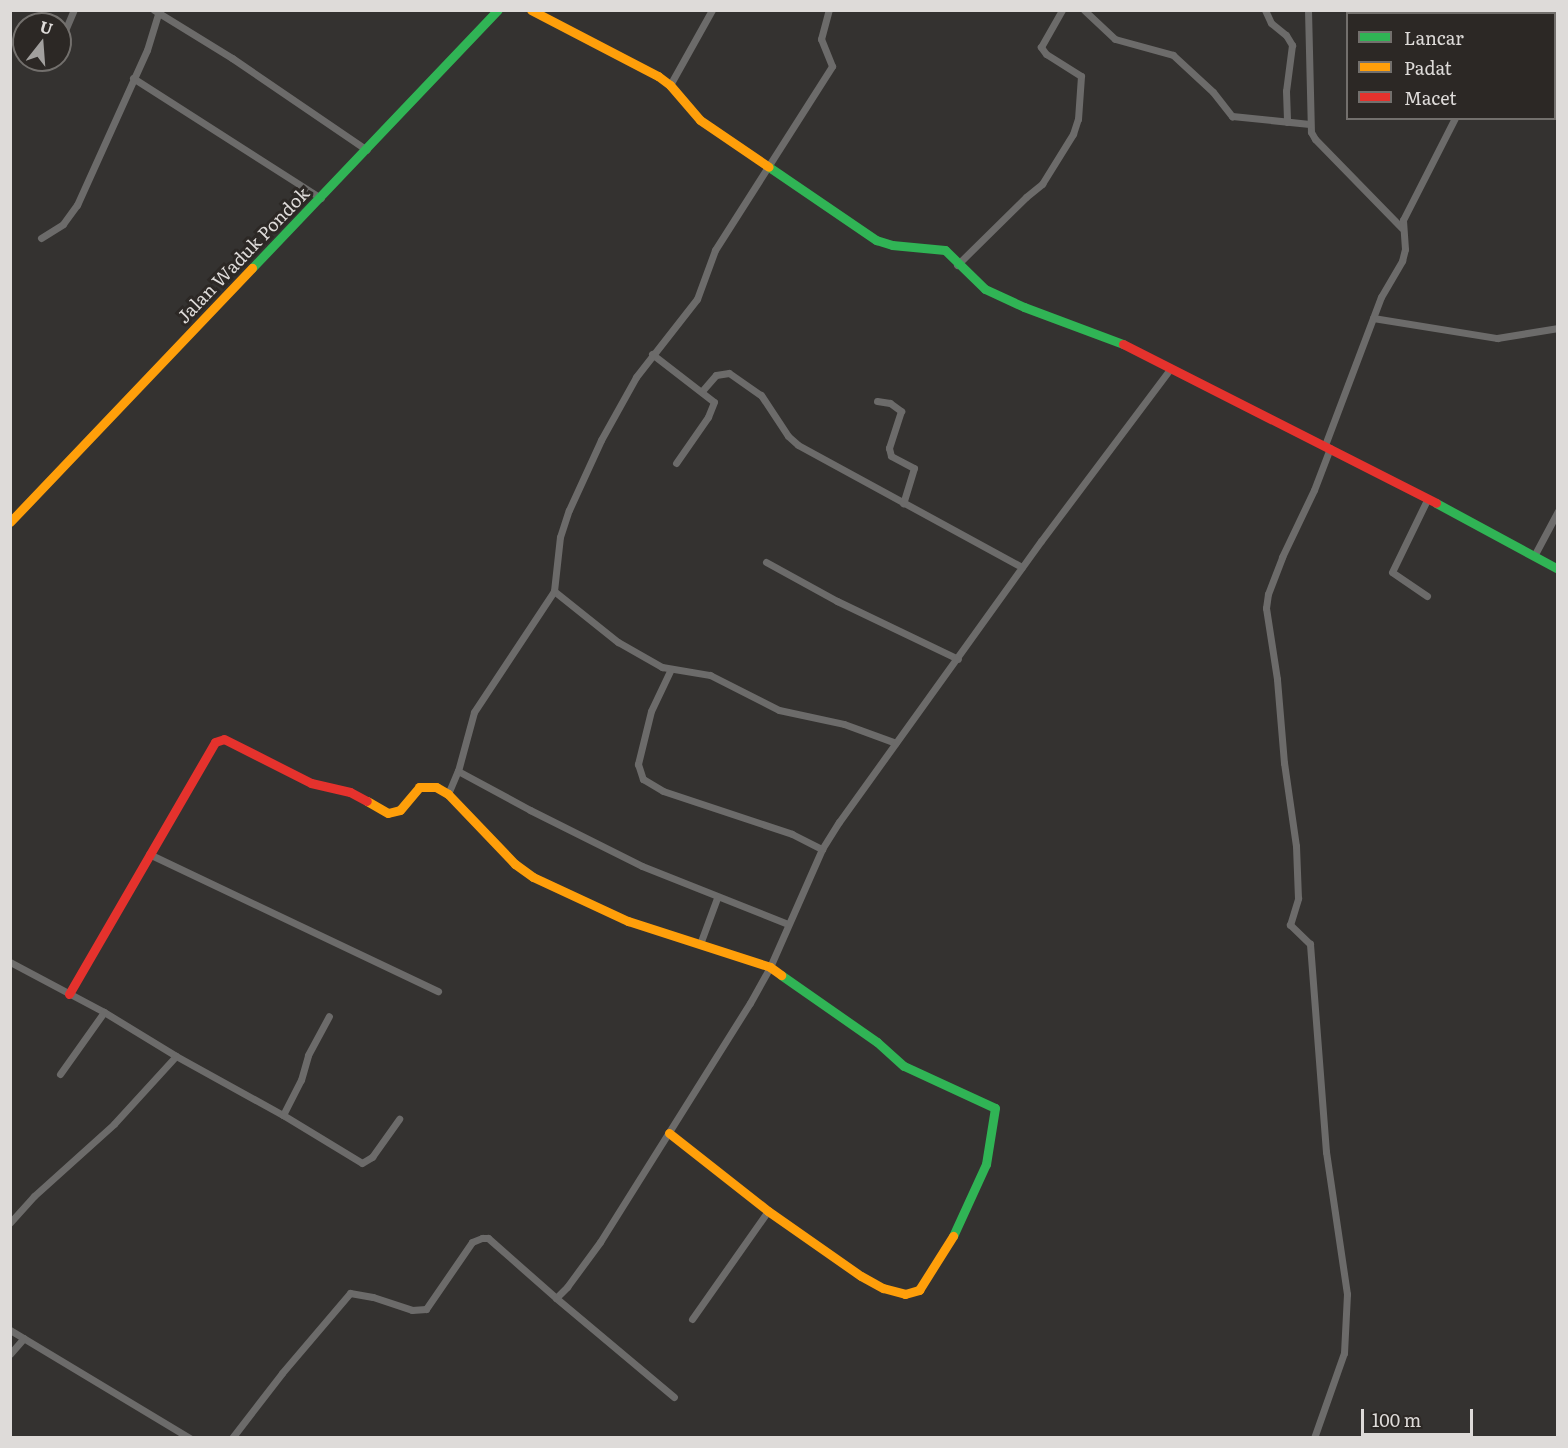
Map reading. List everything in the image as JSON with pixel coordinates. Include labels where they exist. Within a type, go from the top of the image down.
[{"type":"street","name":"Jalan Waduk Pondok","points":[[10,522],[498,10]]},
{"type":"street","points":[[531,10],[595,40],[670,85],[700,120],[876,240],[892,245],[945,250],[957,266],[985,289],[1124,344],[1428,498],[1557,569]]},
{"type":"street","points":[[670,85],[712,10]]},
{"type":"street","points":[[448,794],[458,771],[477,706],[554,591],[558,547],[569,510],[601,440],[636,377],[697,300],[710,259],[766,167],[832,66],[820,39],[830,10]]},
{"type":"street","points":[[957,266],[1042,184],[1073,134],[1078,119],[1081,76],[1046,54],[1041,47],[1062,10]]},
{"type":"street","points":[[1084,10],[1115,39],[1173,55],[1220,99],[1231,115],[1310,124]]},
{"type":"street","points":[[1265,10],[1271,23],[1286,35],[1292,45],[1286,91],[1287,122]]},
{"type":"street","points":[[1308,10],[1310,124],[1315,139],[1402,228]]},
{"type":"street","points":[[41,238],[63,224],[77,205],[147,50],[156,12],[232,58],[366,150]]},
{"type":"street","points":[[133,78],[321,198]]},
{"type":"street","points":[[1314,1437],[1347,1342],[1346,1286],[1326,1152],[1310,944],[1290,925],[1298,898],[1296,846],[1266,603],[1282,557],[1310,498],[1372,318],[1402,261],[1405,249],[1402,228],[1407,212],[1454,120]]},
{"type":"street","points":[[1372,318],[1497,338],[1557,328]]},
{"type":"street","points":[[652,354],[713,399],[714,405],[676,463]]},
{"type":"street","points":[[556,1298],[600,1242],[717,1058],[770,967],[822,849],[1022,567],[1171,368]]},
{"type":"street","points":[[702,391],[719,373],[729,374],[761,394],[788,436],[798,445],[1022,567]]},
{"type":"street","points":[[877,401],[890,403],[902,411],[889,448],[891,456],[914,468],[903,502]]},
{"type":"street","points":[[1427,596],[1392,572],[1428,498]]},
{"type":"street","points":[[1534,556],[1557,511]]},
{"type":"street","points":[[766,562],[837,601],[957,659]]},
{"type":"street","points":[[554,591],[618,642],[670,671],[710,675],[780,710],[844,724],[896,743]]},
{"type":"street","points":[[670,671],[651,711],[638,764],[643,779],[663,791],[792,834],[822,849]]},
{"type":"street","points":[[69,994],[149,854],[218,740],[245,748],[311,783],[350,792],[388,813],[400,810],[415,790],[423,785],[436,787],[448,794],[515,864],[534,878],[628,921],[770,967],[877,1042],[904,1066],[992,1105],[996,1113],[986,1164],[962,1222],[936,1267],[914,1292],[905,1294],[883,1288],[861,1276],[768,1211],[669,1133]]},
{"type":"street","points":[[458,771],[632,861],[717,898],[788,924]]},
{"type":"street","points":[[149,854],[438,992]]},
{"type":"street","points":[[700,944],[717,898]]},
{"type":"street","points":[[10,962],[104,1012],[365,1163],[399,1119]]},
{"type":"street","points":[[60,1074],[104,1012]]},
{"type":"street","points":[[283,1115],[298,1088],[308,1055],[329,1016]]},
{"type":"street","points":[[10,1223],[34,1196],[114,1124],[177,1056]]},
{"type":"street","points":[[692,1319],[768,1211]]},
{"type":"street","points":[[232,1437],[282,1373],[350,1293],[364,1294],[412,1310],[426,1309],[472,1242],[482,1238],[488,1238],[674,1397]]},
{"type":"street","points":[[10,1330],[190,1437]]},
{"type":"street","points":[[10,1354],[24,1338]]},
{"type":"traffic: fast","points":[[252,268],[498,10]]},
{"type":"traffic: fast","points":[[769,167],[876,240],[892,245],[945,250],[985,289],[1024,307],[1123,344]]},
{"type":"traffic: fast","points":[[1436,503],[1558,569]]},
{"type":"traffic: fast","points":[[781,975],[877,1042],[904,1066],[995,1108],[986,1164],[953,1236]]},
{"type":"traffic: slow","points":[[531,10],[658,76],[670,85],[700,120],[769,167]]},
{"type":"traffic: slow","points":[[10,522],[252,268]]},
{"type":"traffic: slow","points":[[367,801],[388,813],[400,810],[419,787],[436,787],[448,794],[515,864],[533,877],[628,921],[770,967],[781,975]]},
{"type":"traffic: slow","points":[[669,1133],[768,1211],[861,1276],[883,1288],[905,1294],[919,1290],[953,1236]]},
{"type":"traffic: jam","points":[[1123,344],[1436,503]]},
{"type":"traffic: jam","points":[[69,994],[215,742],[224,739],[311,783],[350,792],[367,801]]}]
